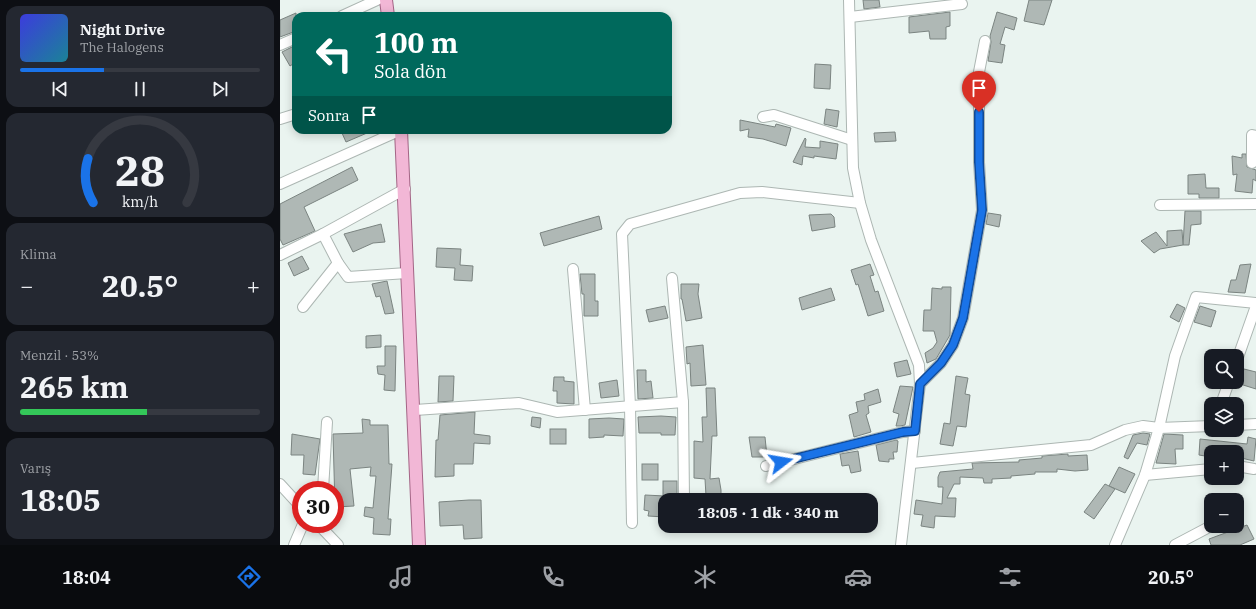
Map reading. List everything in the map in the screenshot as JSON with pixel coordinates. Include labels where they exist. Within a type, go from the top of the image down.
[{"type":"main road","points":[[386,0],[388,12]]},
{"type":"main road","points":[[401,134],[415,410],[419,545]]},
{"type":"street","points":[[351,12],[377,0]]},
{"type":"street","points":[[849,0],[853,168],[860,203],[872,240],[919,365],[920,384],[912,463],[901,545]]},
{"type":"street","points":[[850,17],[962,4]]},
{"type":"street","points":[[280,45],[292,40]]},
{"type":"street","points":[[920,384],[941,363],[953,345],[963,318],[982,210],[979,162],[979,76],[985,41]]},
{"type":"street","points":[[280,119],[292,115]]},
{"type":"street","points":[[763,117],[774,115],[852,140]]},
{"type":"street","points":[[280,184],[392,134]]},
{"type":"street","points":[[1252,163],[1252,135],[1256,136]]},
{"type":"street","points":[[280,254],[323,234],[405,189]]},
{"type":"street","points":[[632,523],[630,406],[622,234],[630,224],[740,193],[762,192],[860,203]]},
{"type":"street","points":[[1160,205],[1256,204]]},
{"type":"street","points":[[323,234],[338,263],[348,277],[407,273]]},
{"type":"street","points":[[303,307],[338,263]]},
{"type":"street","points":[[573,269],[585,410]]},
{"type":"street","points":[[672,278],[684,402],[684,493]]},
{"type":"street","points":[[1115,545],[1145,475],[1159,428],[1174,356],[1196,297],[1256,303]]},
{"type":"street","points":[[1241,349],[1256,306]]},
{"type":"street","points":[[415,410],[519,404],[557,412],[684,402]]},
{"type":"street","points":[[324,481],[326,422]]},
{"type":"street","points":[[1244,425],[1256,424]]},
{"type":"street","points":[[912,463],[1091,445],[1125,430],[1143,426],[1159,428],[1204,426]]},
{"type":"street","points":[[766,466],[903,432],[915,431]]},
{"type":"street","points":[[1244,467],[1254,469]]},
{"type":"street","points":[[1145,475],[1204,470]]},
{"type":"street","points":[[280,484],[292,497]]},
{"type":"street","points":[[1175,545],[1204,530]]},
{"type":"street","points":[[294,545],[299,533]]},
{"type":"street","points":[[328,533],[338,545]]},
{"type":"building","points":[[863,0],[879,0],[880,7],[864,9]]},
{"type":"building","points":[[1029,0],[1052,0],[1044,25],[1024,21]]},
{"type":"building","points":[[950,12],[950,26],[946,27],[946,39],[930,39],[929,31],[909,33],[909,17]]},
{"type":"building","points":[[997,12],[1017,18],[1014,30],[1005,27],[1000,44],[1005,45],[1002,63],[988,61],[991,42],[990,36]]},
{"type":"building","points":[[292,15],[292,32],[280,37],[280,20]]},
{"type":"building","points":[[292,47],[292,65],[290,66],[282,52]]},
{"type":"building","points":[[815,64],[831,65],[830,89],[814,88]]},
{"type":"building","points":[[826,109],[839,111],[837,127],[824,124]]},
{"type":"building","points":[[740,120],[775,127],[776,124],[791,128],[786,146],[763,139],[748,137],[749,129],[740,131]]},
{"type":"building","points":[[895,132],[896,141],[875,142],[874,133]]},
{"type":"building","points":[[342,134],[365,134],[346,142]]},
{"type":"building","points":[[805,138],[805,147],[820,148],[820,141],[838,144],[836,159],[803,156],[802,165],[793,162]]},
{"type":"building","points":[[1242,154],[1246,154],[1247,167],[1256,170],[1256,181],[1253,179],[1252,193],[1235,191],[1237,174],[1233,175],[1232,156],[1242,158]]},
{"type":"building","points":[[352,167],[358,180],[304,207],[315,231],[283,245],[280,239],[280,204]]},
{"type":"building","points":[[1205,174],[1206,188],[1219,188],[1219,198],[1199,198],[1199,194],[1188,194],[1188,175]]},
{"type":"building","points":[[1185,211],[1201,211],[1201,224],[1191,225],[1189,245],[1183,245]]},
{"type":"building","points":[[988,213],[1001,215],[999,227],[986,224]]},
{"type":"building","points":[[831,214],[834,217],[835,227],[812,231],[809,215]]},
{"type":"building","points":[[599,216],[602,229],[544,246],[540,233]]},
{"type":"building","points":[[381,224],[385,242],[373,243],[353,252],[344,234]]},
{"type":"building","points":[[1182,230],[1183,245],[1160,249],[1154,253],[1141,241],[1156,232],[1167,246],[1167,231]]},
{"type":"building","points":[[437,248],[461,249],[460,265],[473,266],[472,281],[454,280],[455,268],[436,267]]},
{"type":"building","points":[[302,256],[309,269],[294,276],[288,263]]},
{"type":"building","points":[[870,264],[874,275],[870,276],[875,292],[878,291],[884,311],[868,316],[858,284],[856,285],[851,270]]},
{"type":"building","points":[[1251,264],[1245,293],[1228,292],[1231,280],[1236,280],[1240,265]]},
{"type":"building","points":[[580,274],[595,274],[595,301],[598,301],[598,316],[584,316],[584,294],[582,294]]},
{"type":"building","points":[[387,281],[394,313],[385,314],[380,296],[376,297],[372,284]]},
{"type":"building","points":[[681,284],[699,284],[698,294],[702,318],[686,321],[681,299]]},
{"type":"building","points":[[942,287],[951,287],[950,335],[936,359],[927,363],[925,353],[933,348],[937,342],[934,331],[923,331],[924,310],[931,310],[932,288],[942,289]]},
{"type":"building","points":[[831,288],[835,300],[802,310],[799,298]]},
{"type":"building","points":[[1177,304],[1185,308],[1179,322],[1170,317]]},
{"type":"building","points":[[665,306],[668,318],[649,322],[646,310]]},
{"type":"building","points":[[1200,306],[1216,311],[1211,327],[1194,322]]},
{"type":"building","points":[[381,335],[381,347],[366,348],[366,336]]},
{"type":"building","points":[[703,345],[706,385],[691,386],[690,363],[687,364],[686,347]]},
{"type":"building","points":[[385,346],[396,346],[395,391],[384,390],[385,375],[378,374],[377,366],[385,366]]},
{"type":"building","points":[[907,360],[911,374],[897,377],[894,363]]},
{"type":"building","points":[[1244,369],[1256,372],[1256,389],[1244,385]]},
{"type":"building","points":[[637,370],[646,370],[646,382],[651,381],[653,398],[638,399]]},
{"type":"building","points":[[439,376],[454,376],[453,401],[438,402]]},
{"type":"building","points":[[956,376],[968,378],[965,394],[970,395],[966,427],[957,426],[953,446],[940,444],[944,423],[950,424]]},
{"type":"building","points":[[554,377],[564,377],[564,381],[574,382],[574,404],[557,403],[557,391],[553,391]]},
{"type":"building","points":[[617,380],[619,396],[601,398],[599,383]]},
{"type":"building","points":[[900,386],[913,387],[905,425],[896,426],[899,414],[893,412]]},
{"type":"building","points":[[706,388],[715,388],[717,436],[712,436],[710,479],[719,478],[721,493],[706,493],[705,479],[694,478],[694,441],[703,442],[702,417],[707,417]]},
{"type":"building","points":[[878,389],[881,402],[868,406],[869,413],[866,415],[871,432],[854,437],[849,415],[858,412],[856,402],[865,400],[864,394]]},
{"type":"building","points":[[475,412],[474,434],[490,436],[490,444],[474,443],[473,464],[454,464],[454,476],[435,477],[436,440],[438,440],[440,415]]},
{"type":"building","points":[[532,417],[541,418],[540,428],[531,426]]},
{"type":"building","points":[[638,417],[676,417],[675,435],[661,435],[661,433],[639,433]]},
{"type":"building","points":[[362,419],[370,420],[370,425],[388,425],[389,464],[392,464],[388,519],[391,519],[390,535],[373,534],[374,518],[364,516],[365,507],[373,508],[376,476],[370,476],[371,467],[350,469],[354,506],[344,507],[344,481],[334,481],[333,434],[363,433]]},
{"type":"building","points":[[589,419],[624,419],[623,436],[604,435],[604,437],[589,438]]},
{"type":"building","points":[[550,429],[566,429],[566,444],[550,444]]},
{"type":"building","points":[[1143,433],[1150,434],[1147,445],[1137,443],[1128,459],[1124,457],[1133,435]]},
{"type":"building","points":[[292,434],[320,439],[315,475],[303,474],[304,455],[291,455]]},
{"type":"building","points":[[1164,434],[1183,435],[1183,449],[1175,449],[1176,464],[1156,463]]},
{"type":"building","points":[[749,437],[765,437],[767,457],[752,457]]},
{"type":"building","points":[[1248,437],[1256,439],[1254,461],[1244,459],[1244,445],[1204,445],[1204,456],[1199,455],[1200,439],[1247,444]]},
{"type":"building","points":[[896,440],[898,441],[897,452],[893,452],[894,459],[889,459],[889,462],[879,461],[876,445]]},
{"type":"building","points":[[858,451],[861,471],[851,473],[849,465],[842,466],[840,454]]},
{"type":"building","points":[[1068,454],[1068,456],[1087,455],[1088,470],[1075,471],[1057,469],[1057,472],[1035,472],[1035,474],[1011,476],[1011,478],[992,479],[992,483],[984,483],[983,478],[960,477],[960,484],[954,484],[947,498],[956,498],[955,517],[935,516],[934,528],[921,526],[923,515],[914,514],[916,500],[942,504],[943,487],[938,487],[938,477],[940,472],[973,469],[972,463],[1019,462],[1019,460],[1042,458],[1042,456]]},
{"type":"building","points":[[642,464],[658,464],[658,480],[642,480]]},
{"type":"building","points":[[1119,467],[1135,474],[1125,493],[1109,486]]},
{"type":"building","points":[[663,481],[677,481],[677,493],[663,493]]},
{"type":"building","points":[[1105,484],[1115,489],[1094,519],[1084,512]]},
{"type":"building","points":[[645,495],[658,496],[658,517],[648,516],[649,511],[644,510]]},
{"type":"building","points":[[481,500],[482,538],[464,539],[463,525],[440,526],[439,502]]},
{"type":"building","points":[[1247,525],[1254,539],[1240,545],[1211,545],[1209,539],[1225,533],[1244,533],[1244,526]]},
{"type":"route","points":[[781,462],[903,432],[915,431],[920,384],[941,363],[953,345],[963,318],[966,291],[975,256],[982,210],[979,162],[979,112]]}]
